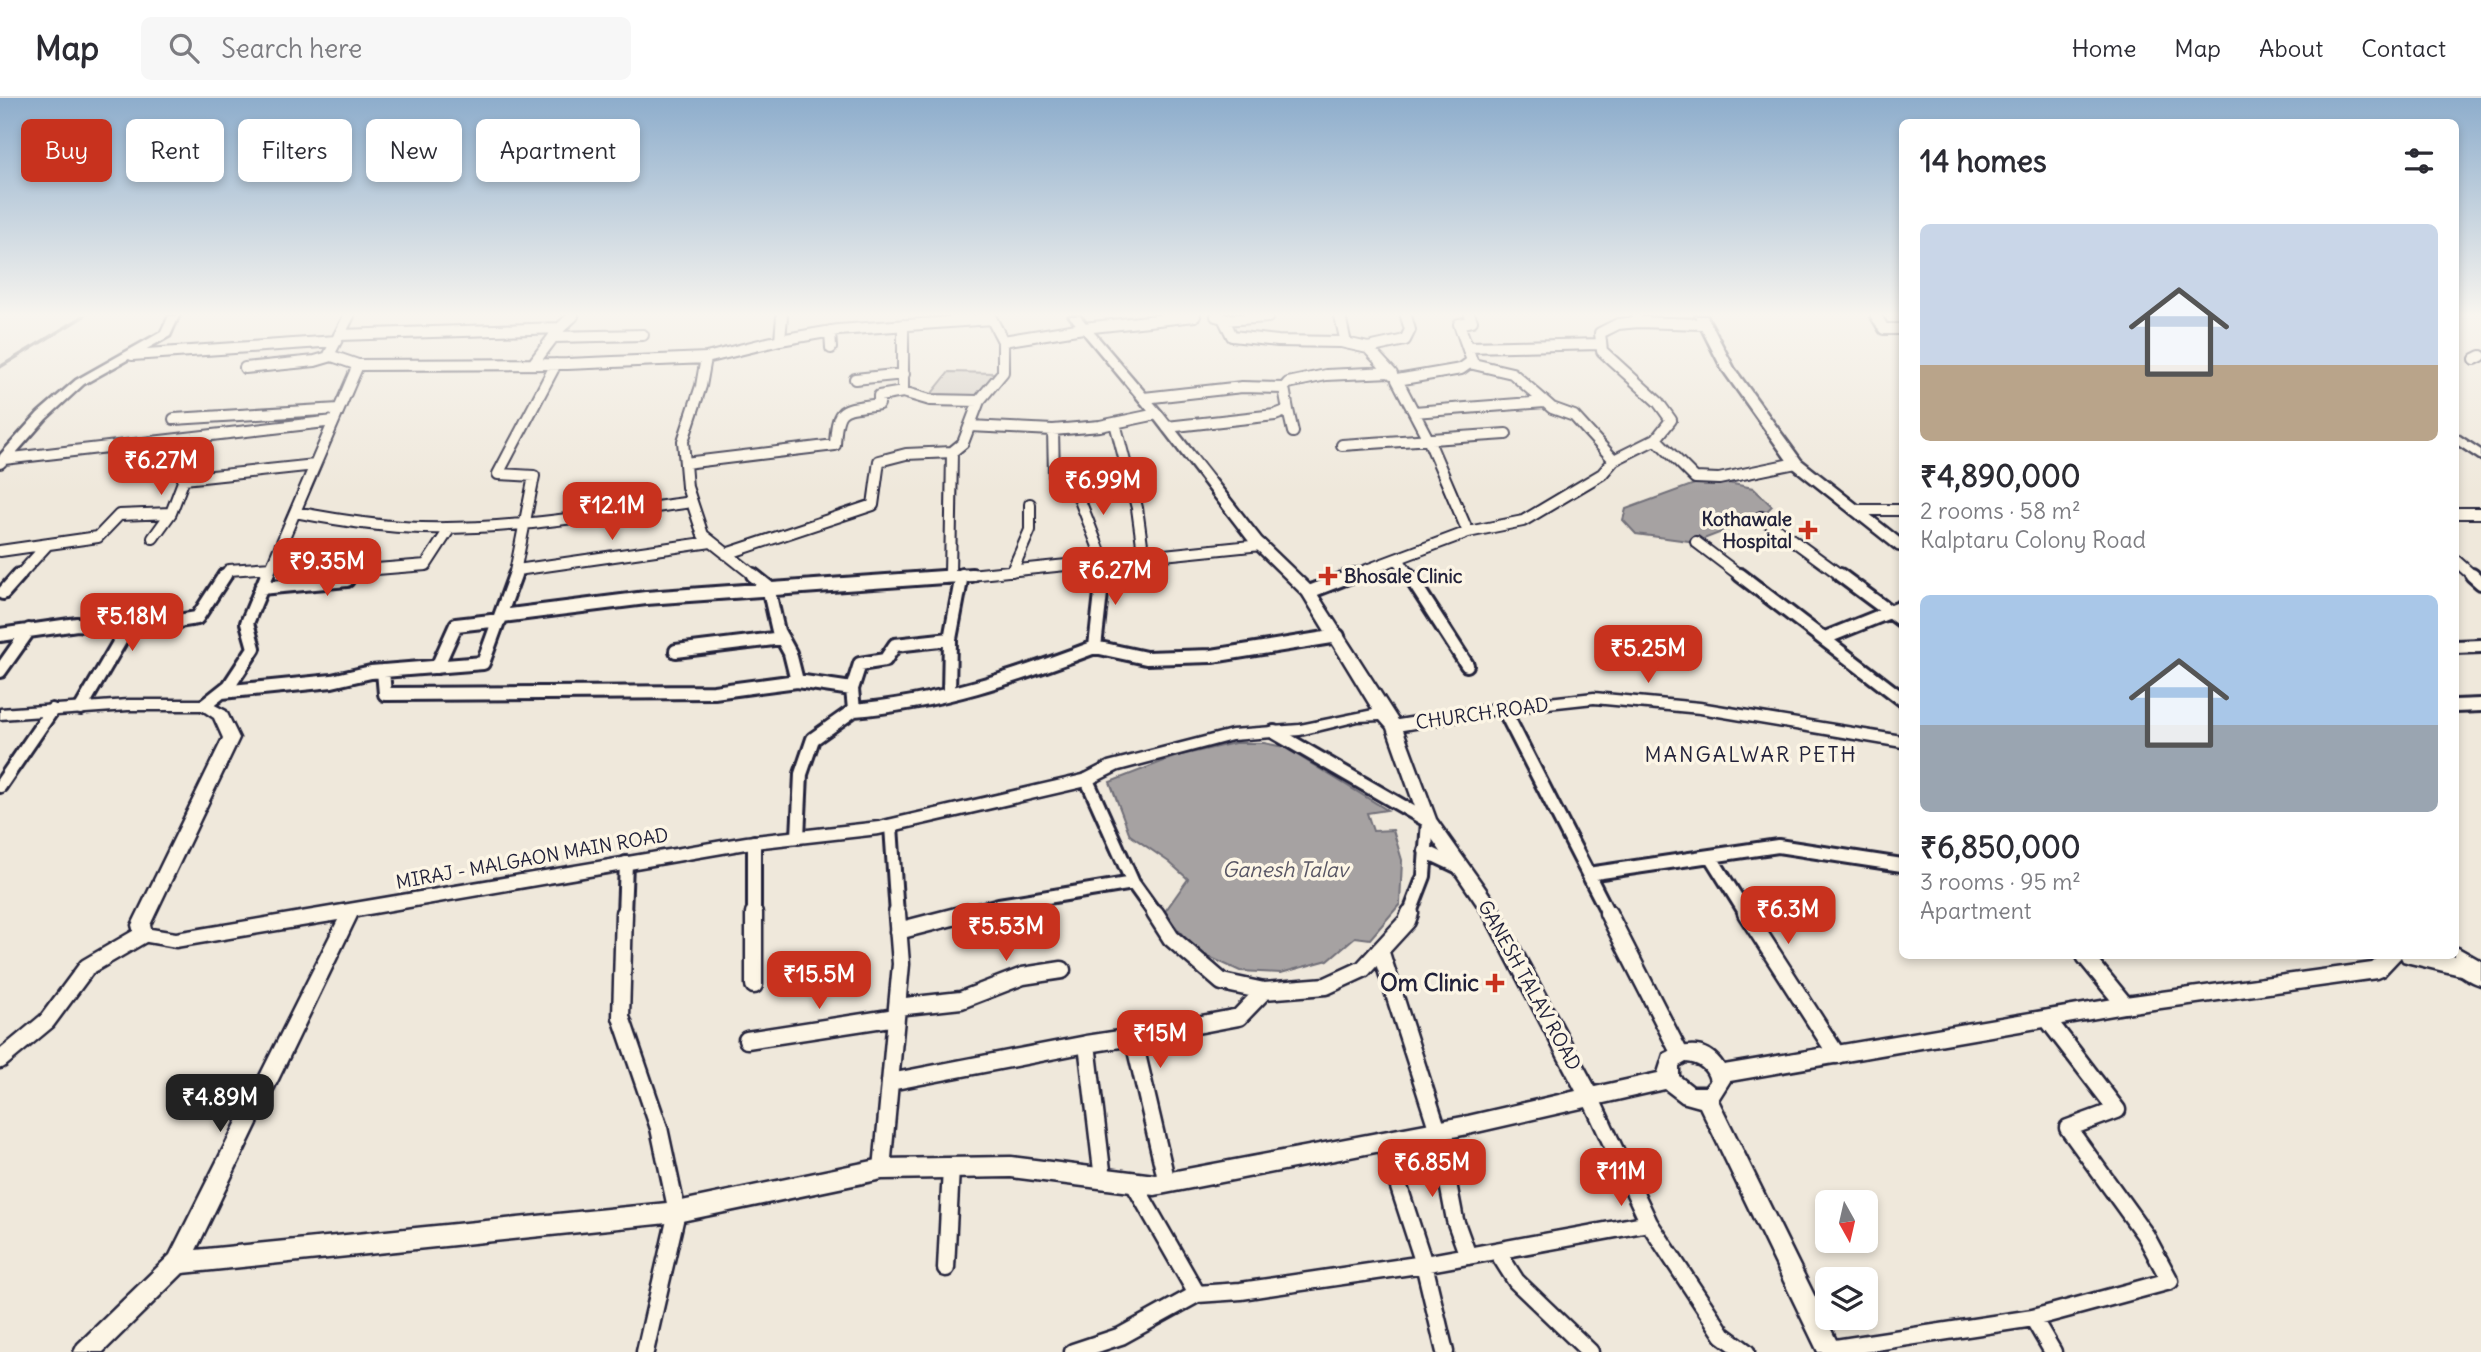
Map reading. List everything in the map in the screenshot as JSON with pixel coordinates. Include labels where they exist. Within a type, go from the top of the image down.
[{"type":"main road","points":[[1732,375],[1796,463],[1899,545]]},
{"type":"street","points":[[1,460],[42,416],[80,383],[96,375]]},
{"type":"street","points":[[205,705],[229,686],[254,648],[247,623],[354,375]]},
{"type":"street","points":[[222,692],[320,682],[383,671],[483,663],[517,570],[528,523],[534,476],[499,474],[551,375]]},
{"type":"street","points":[[703,375],[683,442],[687,487],[703,535],[768,587],[797,681]]},
{"type":"street","points":[[855,379],[899,375]]},
{"type":"street","points":[[903,392],[904,375]]},
{"type":"street","points":[[726,554],[873,505],[878,461],[906,454],[951,452],[963,443],[979,401],[1001,375]]},
{"type":"street","name":"GANESH TALAV ROAD","points":[[1124,375],[1261,545],[1310,592],[1389,720],[1428,821],[1491,910],[1590,1097]]},
{"type":"street","points":[[1293,432],[1284,388],[1288,383],[1326,375],[1407,375]]},
{"type":"street","points":[[1515,375],[1552,408],[1574,416],[1614,460]]},
{"type":"street","points":[[1310,592],[1468,532],[1523,520],[1602,474],[1614,460],[1657,439],[1671,421],[1658,402],[1628,375]]},
{"type":"street","points":[[1393,376],[1428,439],[1468,532]]},
{"type":"street","points":[[1144,398],[1242,387],[1284,388]]},
{"type":"street","points":[[685,463],[835,445],[836,419],[844,410],[879,404],[879,396],[903,392],[930,400],[979,401]]},
{"type":"street","points":[[1415,412],[1545,402]]},
{"type":"street","points":[[174,419],[339,409]]},
{"type":"street","points":[[1167,427],[1275,415],[1288,410]]},
{"type":"street","points":[[970,426],[1053,430],[1115,423],[1157,414]]},
{"type":"street","points":[[1,460],[334,421]]},
{"type":"street","points":[[1115,423],[1137,508],[1144,559]]},
{"type":"street","points":[[1053,430],[1054,475],[1072,486],[1104,562],[1095,647]]},
{"type":"street","points":[[1342,445],[1506,434]]},
{"type":"street","points":[[1657,439],[1695,478],[1719,480],[1796,463]]},
{"type":"street","points":[[2459,440],[2481,456]]},
{"type":"street","points":[[948,694],[956,576],[951,452]]},
{"type":"street","points":[[153,538],[171,513],[184,480],[315,465]]},
{"type":"street","points":[[295,512],[365,525],[450,528],[528,523],[692,502]]},
{"type":"street","points":[[1012,571],[1030,530],[1030,504]]},
{"type":"street","points":[[1854,510],[1899,510]]},
{"type":"street","points":[[0,551],[98,537],[119,515],[171,513]]},
{"type":"street","points":[[2459,513],[2481,513]]},
{"type":"street","points":[[1761,517],[1899,619]]},
{"type":"street","points":[[261,588],[347,580],[352,571],[426,565],[450,528]]},
{"type":"street","points":[[517,570],[711,542]]},
{"type":"street","points":[[1696,542],[1899,697]]},
{"type":"street","points":[[3,593],[48,544]]},
{"type":"street","points":[[437,667],[456,625],[561,606],[768,587],[956,576],[1261,545]]},
{"type":"street","points":[[1398,559],[1467,665]]},
{"type":"street","points":[[2459,564],[2481,583]]},
{"type":"street","points":[[0,635],[77,624],[127,629],[197,618],[229,570],[271,567]]},
{"type":"street","points":[[1825,638],[1899,608]]},
{"type":"street","points":[[80,708],[127,629]]},
{"type":"street","points":[[0,671],[29,631]]},
{"type":"street","points":[[798,837],[801,774],[813,738],[853,710],[891,709],[990,684],[1095,647],[1146,658],[1212,656],[1338,636]]},
{"type":"street","points":[[676,651],[782,638]]},
{"type":"street","points":[[853,710],[852,690],[859,664],[885,660],[895,645],[950,639]]},
{"type":"street","points":[[2459,647],[2481,646]]},
{"type":"street","points":[[383,671],[385,694],[714,692],[797,681],[852,690]]},
{"type":"street","name":"CHURCH ROAD","points":[[1389,720],[1594,698],[1700,708],[1899,741]]},
{"type":"street","points":[[0,714],[80,708],[205,705],[220,715],[231,738],[141,925],[142,935],[87,967],[47,1021],[0,1060]]},
{"type":"street","points":[[2459,706],[2481,705]]},
{"type":"street","points":[[1503,708],[1680,1054]]},
{"type":"street","points":[[0,786],[52,710]]},
{"type":"street","name":"MIRAJ - MALGAON MAIN ROAD","points":[[142,935],[176,940],[754,842],[891,826],[1087,780],[1114,766],[1232,735],[1300,730],[1358,716],[1389,720]]},
{"type":"street","points":[[1087,780],[1133,883],[1171,938],[1222,982],[1264,991],[1326,986],[1363,969],[1407,921],[1424,876],[1428,821],[1274,732]]},
{"type":"street","points":[[882,1169],[901,964],[891,826]]},
{"type":"street","points":[[754,842],[754,985]]},
{"type":"street","points":[[1588,874],[1778,846],[1899,865]]},
{"type":"street","points":[[1426,851],[1462,868]]},
{"type":"street","points":[[1710,856],[1837,1055]]},
{"type":"street","points":[[626,863],[621,1017],[659,1128],[677,1212],[645,1352]]},
{"type":"street","points":[[898,931],[999,905],[1133,883]]},
{"type":"street","points":[[86,1352],[178,1262],[327,963],[349,912]]},
{"type":"street","points":[[1380,950],[1438,1131],[1455,1220],[1468,1256]]},
{"type":"street","points":[[2087,959],[2125,1005]]},
{"type":"street","points":[[1720,1074],[2125,1005],[2377,970],[2389,959]]},
{"type":"street","points":[[2431,959],[2472,965]]},
{"type":"street","points":[[747,1040],[961,1000],[1023,976],[1062,970]]},
{"type":"street","points":[[890,1082],[1239,1017],[1264,991]]},
{"type":"street","points":[[1706,1097],[1830,1351],[2033,1318],[2170,1281],[2146,1236],[2068,1128],[2117,1110],[2048,1020]]},
{"type":"street","points":[[1133,1037],[1167,1183]]},
{"type":"street","points":[[1087,1044],[1103,1179]]},
{"type":"street","points":[[1680,1054],[1701,1056],[1716,1067],[1720,1074],[1718,1089],[1706,1097],[1689,1096],[1669,1079],[1668,1065],[1680,1054]]},
{"type":"street","points":[[178,1262],[677,1212],[882,1169],[1011,1167],[1155,1185],[1438,1131],[1669,1079]]},
{"type":"street","points":[[1590,1097],[1649,1223],[1723,1335],[1746,1352]]},
{"type":"street","points":[[1384,1141],[1424,1264],[1445,1352]]},
{"type":"street","points":[[946,1268],[951,1168]]},
{"type":"street","points":[[1133,1182],[1197,1294]]},
{"type":"street","points":[[1073,1352],[1121,1336],[1197,1294],[1241,1291],[1424,1264],[1649,1223]]},
{"type":"street","points":[[1497,1251],[1516,1281],[1581,1348]]},
{"type":"street","points":[[2033,1318],[2053,1352]]},
{"type":"shaded area","points":[[947,375],[994,375],[974,398],[929,397]]},
{"type":"water","points":[[1708,479],[1753,488],[1772,506],[1761,517],[1696,542],[1636,534],[1623,520],[1626,509]]},
{"type":"water","name":"Ganesh Talav","points":[[1235,743],[1264,743],[1284,747],[1387,810],[1367,813],[1373,831],[1393,830],[1402,860],[1400,904],[1370,939],[1355,937],[1328,960],[1281,973],[1240,971],[1196,951],[1164,913],[1188,879],[1130,835],[1110,782],[1177,756]]},
{"type":"place","name":"Kothawale Hospital","points":[[1808,530]]},
{"type":"place","name":"Bhosale Clinic","points":[[1328,576]]},
{"type":"place","name":"Om Clinic","points":[[1495,983]]},
{"type":"district","name":"MANGALWAR PETH","points":[[1751,755]]}]
